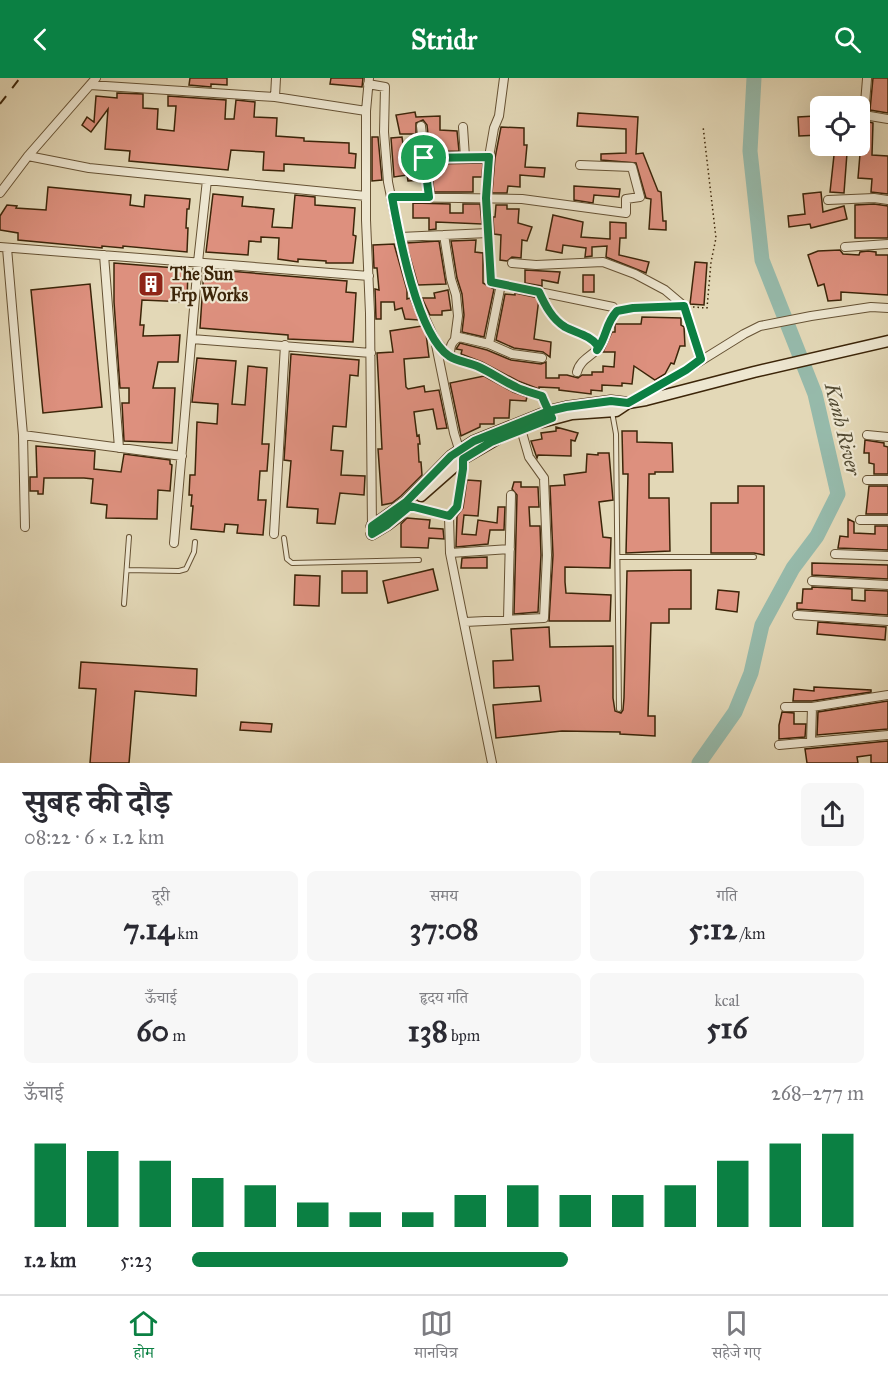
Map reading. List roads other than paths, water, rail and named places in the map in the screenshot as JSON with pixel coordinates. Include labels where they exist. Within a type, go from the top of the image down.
[{"type":"street","points":[[0,193],[28,156],[96,78]]},
{"type":"street","points":[[275,97],[276,78]]},
{"type":"street","points":[[504,78],[499,116],[494,128],[489,157],[486,198],[491,282],[613,307]]},
{"type":"street","points":[[865,96],[867,79]]},
{"type":"street","points":[[372,530],[371,353],[366,196],[368,81],[385,87],[384,132],[388,182],[416,298],[435,340],[454,433],[461,454],[463,469],[457,507],[449,516],[450,553],[492,763]]},
{"type":"street","points":[[90,85],[275,97],[366,111]]},
{"type":"street","points":[[870,116],[888,119]]},
{"type":"street","points":[[421,126],[429,197]]},
{"type":"street","points":[[463,127],[465,157]]},
{"type":"street","points":[[28,156],[89,168],[366,196]]},
{"type":"street","points":[[424,158],[489,157]]},
{"type":"street","points":[[392,197],[522,199],[626,213],[626,199],[640,197],[632,167],[580,165]]},
{"type":"street","points":[[174,543],[207,180]]},
{"type":"street","points":[[828,200],[874,198],[888,200]]},
{"type":"street","points":[[400,237],[488,233]]},
{"type":"street","points":[[444,235],[458,316],[455,339],[450,347],[450,357]]},
{"type":"street","points":[[844,247],[888,244]]},
{"type":"street","points":[[25,527],[22,435],[4,247],[369,276]]},
{"type":"street","points":[[104,255],[119,448]]},
{"type":"street","points":[[512,263],[536,265],[603,262],[666,290],[684,306],[701,359]]},
{"type":"street","points":[[489,344],[501,284]]},
{"type":"street","points":[[577,372],[579,365],[601,345],[606,326],[617,311],[633,308],[684,306]]},
{"type":"street","points":[[372,530],[461,454],[551,414],[616,411],[760,326],[871,307],[888,308]]},
{"type":"street","points":[[455,339],[459,337],[489,344],[512,354],[542,358]]},
{"type":"street","points":[[192,339],[371,353]]},
{"type":"street","points":[[435,340],[450,357],[479,367],[516,387],[542,396],[551,414]]},
{"type":"street","points":[[372,530],[387,525],[410,506],[474,441],[551,414],[611,401],[628,403],[646,400],[888,341]]},
{"type":"street","points":[[274,534],[285,345]]},
{"type":"street","points":[[465,622],[544,618],[547,555],[544,478],[529,457],[521,429]]},
{"type":"street","points":[[22,435],[182,456]]},
{"type":"street","points":[[867,435],[888,437]]},
{"type":"street","points":[[867,480],[888,480]]},
{"type":"street","points":[[508,619],[511,495]]},
{"type":"street","points":[[410,506],[449,516]]},
{"type":"street","points":[[860,520],[888,520]]},
{"type":"street","points":[[450,553],[510,549]]},
{"type":"street","points":[[835,554],[888,556]]},
{"type":"street","points":[[812,581],[888,585]]},
{"type":"street","points":[[797,615],[888,621]]},
{"type":"street","points":[[785,707],[813,707],[888,695]]},
{"type":"street","points":[[811,742],[813,707]]},
{"type":"street","points":[[779,745],[888,735]]},
{"type":"lane","points":[[612,412],[616,434],[619,709]]},
{"type":"lane","points":[[123,604],[129,537]]},
{"type":"lane","points":[[284,538],[286,559],[292,563],[419,560]]},
{"type":"lane","points":[[127,570],[179,571],[186,569],[194,552],[195,542]]},
{"type":"lane","points":[[618,557],[754,557]]},
{"type":"waterway","name":"Kanh River","points":[[699,763],[735,712],[751,673],[762,625],[793,568],[817,536],[838,494],[815,394],[762,260],[750,151],[754,78]]},
{"type":"railway","points":[[0,104],[20,78]]},
{"type":"place","name":"The Sun Frp Works","points":[[151,284]]}]
